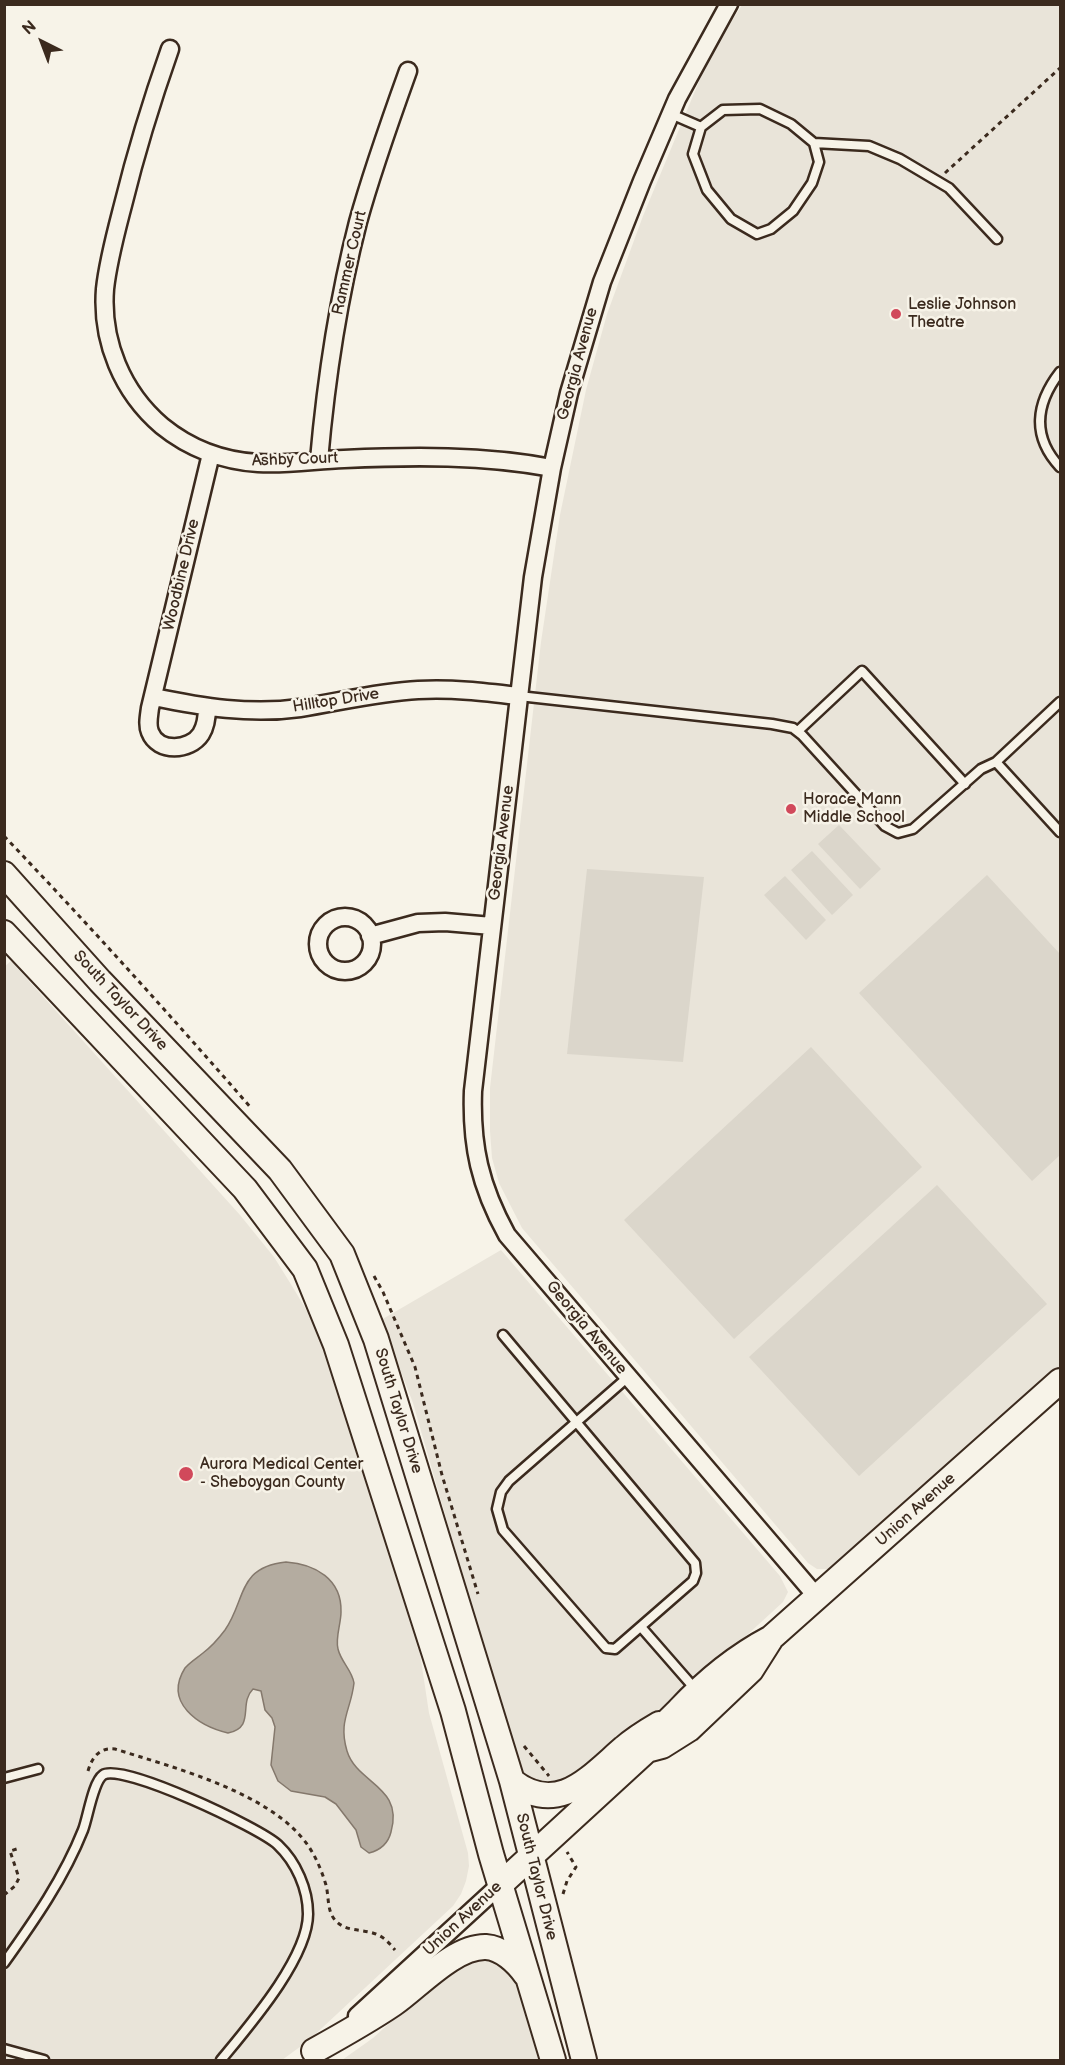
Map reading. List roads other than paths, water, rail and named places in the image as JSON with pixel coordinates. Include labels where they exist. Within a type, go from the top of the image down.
[{"type":"main road","name":"South Taylor Drive","points":[[4,874],[100,981],[280,1170],[342,1254],[376,1339],[512,1781],[584,2061]]},
{"type":"main road","name":"South Taylor Drive","points":[[4,933],[245,1189],[305,1269],[336,1345],[446,1689],[553,2061]]},
{"type":"main road","name":"Union Avenue","points":[[501,1884],[647,1750],[656,1735],[672,1717],[725,1666],[771,1638],[1060,1381]]},
{"type":"main road","name":"Union Avenue","points":[[647,1750],[662,1746],[689,1729],[751,1670],[771,1638]]},
{"type":"main road","points":[[512,1781],[533,1793],[553,1795],[567,1793],[585,1783],[640,1735],[672,1717]]},
{"type":"main road","points":[[309,2056],[392,2005],[451,1959],[476,1948],[486,1947],[501,1952],[515,1962],[529,1980]]},
{"type":"street","name":"Georgia Avenue","points":[[729,4],[671,114],[642,181],[602,282],[569,393],[552,468],[533,577],[473,1091],[472,1120],[475,1148],[483,1183],[493,1210],[507,1235],[817,1598]]},
{"type":"street","name":"Ashby Court","points":[[170,49],[135,158],[105,286],[107,330],[116,362],[136,399],[153,418],[172,434],[211,454],[234,461],[259,464],[383,457],[447,458],[552,468]]},
{"type":"street","name":"Rammer Court","points":[[319,460],[330,357],[345,278],[358,222],[382,141],[408,71]]},
{"type":"street","name":"Woodbine Drive","points":[[154,697],[211,454]]},
{"type":"street","name":"Hilltop Drive","points":[[154,697],[207,707],[271,710],[418,690],[460,690],[519,696]]},
{"type":"street","points":[[154,697],[148,721],[150,732],[158,742],[171,747],[186,746],[200,736],[206,723],[207,707]]},
{"type":"street","points":[[370,936],[418,923],[445,922],[492,926]]},
{"type":"street","name":"Union Avenue","points":[[309,2056],[369,2007],[501,1884]]},
{"type":"lane","points":[[723,110],[760,110],[791,124],[814,143],[819,162],[812,183],[793,211],[771,229],[757,234],[731,219],[707,190],[693,154],[701,127],[723,110]]},
{"type":"lane","points":[[671,114],[701,127]]},
{"type":"lane","points":[[814,143],[869,146],[900,159],[949,188],[997,239]]},
{"type":"lane","points":[[1060,372],[1048,388],[1041,408],[1040,429],[1046,449],[1060,467]]},
{"type":"lane","points":[[798,731],[862,671],[965,783]]},
{"type":"lane","points":[[519,696],[772,724],[798,731],[885,826],[902,833],[912,829],[986,766],[996,762],[1060,702]]},
{"type":"lane","points":[[996,762],[1060,832]]},
{"type":"lane","points":[[503,1335],[577,1422],[695,1563],[696,1573],[693,1581],[615,1649],[606,1647],[503,1530],[497,1509],[501,1492],[509,1481],[577,1422],[628,1377]]},
{"type":"lane","points":[[641,1627],[697,1692]]},
{"type":"lane","points":[[4,1778],[38,1769]]},
{"type":"lane","points":[[4,1963],[37,1917],[63,1871],[83,1830],[98,1782],[104,1775],[111,1773],[130,1778],[211,1806],[262,1833],[282,1849],[300,1878],[306,1896],[308,1914],[305,1935],[297,1955],[221,2061]]},
{"type":"lane","points":[[4,2049],[45,2061]]},
{"type":"place","name":"Leslie Johnson Theatre","points":[[896,314]]},
{"type":"place","name":"Horace Mann Middle School","points":[[791,809]]},
{"type":"place","name":"Aurora Medical Center - Sheboygan County","points":[[186,1474]]}]
